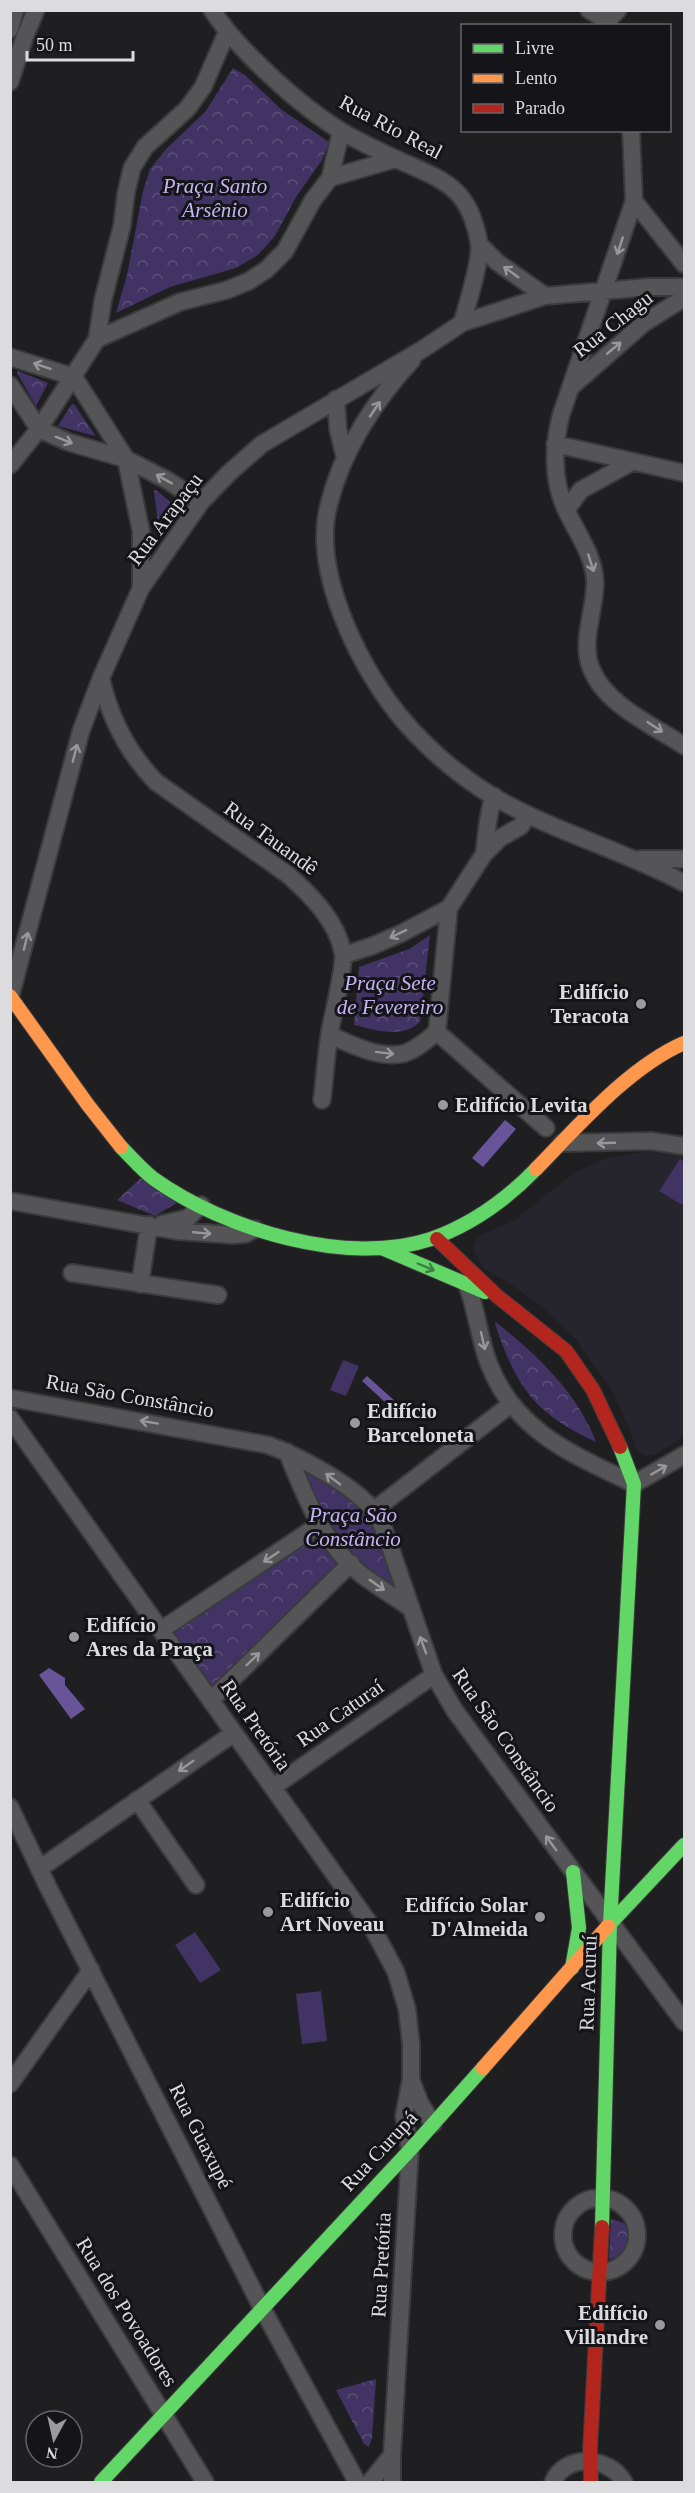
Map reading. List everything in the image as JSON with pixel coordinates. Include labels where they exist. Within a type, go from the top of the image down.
[{"type":"main road","points":[[11,997],[104,1125],[140,1168],[201,1205],[255,1228],[291,1239],[325,1245],[384,1249],[437,1239],[471,1223],[497,1205],[530,1176],[614,1092],[673,1048],[684,1043]]},
{"type":"main road","points":[[437,1239],[498,1298],[542,1329],[573,1360],[601,1404],[634,1484]]},
{"type":"main road","points":[[384,1249],[498,1298]]},
{"type":"main road","name":"Rua Acuruí","points":[[591,2482],[590,2461],[604,2197],[610,1924],[634,1484]]},
{"type":"main road","name":"Rua Curupá","points":[[101,2482],[410,2150],[610,1924],[684,1845]]},
{"type":"main road","points":[[572,1968],[579,1928],[573,1872]]},
{"type":"street","points":[[10,29],[15,10]]},
{"type":"street","points":[[10,82],[36,10]]},
{"type":"street","name":"Rua Rio Real","points":[[212,10],[243,50],[341,131],[395,159],[427,171],[449,184],[462,198],[471,214],[480,245],[462,323]]},
{"type":"street","points":[[589,10],[612,19]]},
{"type":"street","points":[[10,465],[39,429],[97,339],[103,300],[122,226],[132,168],[144,147],[187,109],[203,87],[227,32]]},
{"type":"street","points":[[97,339],[180,302],[249,282],[266,270],[285,251],[313,200],[330,178],[341,131]]},
{"type":"street","points":[[604,290],[634,201],[631,132]]},
{"type":"street","points":[[330,178],[395,159]]},
{"type":"street","points":[[634,201],[684,264]]},
{"type":"street","points":[[480,245],[497,262],[545,296]]},
{"type":"street","name":"Rua Chagu","points":[[684,286],[604,290],[570,388],[555,444],[556,475],[566,510],[594,568],[595,582],[587,647],[591,667],[600,684],[618,703],[684,746]]},
{"type":"street","name":"Rua Arapaçu","points":[[11,997],[81,731],[101,678],[141,588],[201,502],[262,444],[423,349],[462,323],[545,296],[604,290]]},
{"type":"street","name":"Rua Chagu","points":[[570,388],[644,323],[684,298]]},
{"type":"street","points":[[423,349],[380,402],[345,458],[328,506],[325,535],[330,585],[338,608],[383,693],[399,715],[449,764],[494,796],[527,815],[636,859],[684,883]]},
{"type":"street","points":[[10,357],[74,377],[99,413],[126,459],[141,531],[141,588]]},
{"type":"street","points":[[10,385],[39,429],[68,442],[126,459],[167,480],[201,502]]},
{"type":"street","points":[[336,399],[338,429],[345,458]]},
{"type":"street","points":[[555,444],[684,472]]},
{"type":"street","points":[[566,510],[581,490],[632,462]]},
{"type":"street","name":"Rua Tauandê","points":[[101,678],[108,708],[121,737],[138,764],[156,782],[287,874],[307,891],[325,914],[344,955]]},
{"type":"street","points":[[484,854],[488,813],[494,796]]},
{"type":"street","points":[[330,1035],[352,1045],[387,1055],[403,1054],[416,1048],[437,1032],[449,908],[484,854],[500,838],[521,826],[527,815]]},
{"type":"street","points":[[489,821],[500,829],[510,832]]},
{"type":"street","points":[[636,859],[684,858]]},
{"type":"street","points":[[322,1100],[330,1035],[344,955],[372,946],[449,908]]},
{"type":"street","points":[[437,1032],[546,1128]]},
{"type":"street","points":[[561,1143],[651,1141],[684,1146]]},
{"type":"street","points":[[10,1201],[177,1231],[233,1236],[245,1234],[255,1228]]},
{"type":"street","points":[[149,1225],[188,1218],[201,1205]]},
{"type":"street","points":[[140,1284],[149,1225]]},
{"type":"street","points":[[72,1273],[218,1295]]},
{"type":"street","points":[[467,1284],[475,1305],[488,1363],[511,1404],[545,1436],[575,1457],[634,1484],[684,1455]]},
{"type":"street","name":"Rua São Constâncio","points":[[10,1398],[243,1439],[287,1452],[321,1470],[373,1511],[385,1532],[434,1675],[455,1711],[684,2022]]},
{"type":"street","points":[[373,1511],[511,1404]]},
{"type":"street","name":"Rua Pretória","points":[[10,1418],[372,1927],[396,1972],[406,2009],[411,2044],[411,2079],[404,2116],[410,2150],[392,2455],[393,2482]]},
{"type":"street","points":[[287,1452],[326,1535],[361,1573],[409,1606]]},
{"type":"street","points":[[161,1630],[320,1524]]},
{"type":"street","points":[[211,1700],[351,1563]]},
{"type":"street","name":"Rua Caturaí","points":[[273,1787],[434,1675]]},
{"type":"street","points":[[39,1869],[234,1733]]},
{"type":"street","points":[[137,1800],[196,1885]]},
{"type":"street","name":"Rua Guaxupé","points":[[12,1813],[262,2308],[357,2482]]},
{"type":"street","points":[[10,2084],[91,1970]]},
{"type":"street","name":"Rua Pretória","points":[[411,2079],[420,2103],[433,2124]]},
{"type":"street","name":"Rua dos Povoadores","points":[[10,2165],[205,2482]]},
{"type":"street","points":[[604,2197],[621,2204],[634,2218],[638,2230],[637,2243],[632,2255],[624,2264],[612,2270],[600,2272],[588,2270],[577,2264],[569,2255],[564,2244],[563,2233],[565,2221],[572,2211],[586,2200],[604,2197]]},
{"type":"street","points":[[370,2482],[392,2455]]},
{"type":"street","points":[[553,2482],[564,2468],[576,2462],[590,2461],[602,2463],[613,2469],[624,2482]]},
{"type":"shaded area","points":[[505,1120],[516,1129],[483,1167],[472,1158]]},
{"type":"shaded area","points":[[641,1152],[684,1156],[684,1437],[655,1455],[646,1456],[638,1452],[611,1389],[576,1340],[547,1311],[515,1287],[483,1268],[473,1249],[475,1242],[483,1234],[513,1221],[575,1172],[607,1158]]},
{"type":"shaded area","points":[[367,1376],[405,1410],[400,1416],[362,1381]]},
{"type":"shaded area","points":[[49,1668],[65,1678],[65,1685],[85,1709],[71,1719],[39,1675]]},
{"type":"green space","name":"Praça Santo Arsênio","points":[[233,68],[245,75],[282,110],[329,142],[322,160],[296,197],[275,236],[258,255],[236,268],[170,287],[116,313],[127,275],[143,191],[150,169],[166,149],[205,112]]},
{"type":"green space","points":[[18,371],[48,383],[36,406],[17,373]]},
{"type":"green space","points":[[74,404],[95,436],[58,426],[71,405]]},
{"type":"green space","points":[[156,490],[179,509],[162,532],[159,531],[154,491]]},
{"type":"green space","name":"Praça Sete de Fevereiro","points":[[430,935],[420,1022],[397,1032],[354,1025],[359,967],[409,949]]},
{"type":"green space","points":[[680,1159],[684,1162],[684,1206],[659,1191]]},
{"type":"green space","points":[[141,1178],[178,1202],[155,1216],[117,1200]]},
{"type":"green space","points":[[496,1322],[541,1361],[567,1391],[588,1424],[596,1442],[557,1420],[530,1396],[511,1365]]},
{"type":"green space","points":[[343,1360],[359,1366],[346,1396],[330,1390]]},
{"type":"green space","name":"Praça São Constâncio","points":[[290,1456],[367,1508],[405,1601],[361,1571],[327,1534]]},
{"type":"green space","name":"Praça São Constâncio","points":[[317,1526],[347,1563],[211,1693],[168,1630]]},
{"type":"green space","points":[[195,1932],[221,1970],[200,1983],[175,1945]]},
{"type":"green space","points":[[321,1991],[327,2041],[302,2044],[296,1994]]},
{"type":"green space","points":[[611,2219],[624,2223],[631,2235],[631,2247],[623,2256],[609,2259]]},
{"type":"green space","points":[[376,2379],[372,2438],[369,2447],[364,2444],[336,2390]]},
{"type":"traffic: fast","points":[[121,1147],[154,1179],[215,1213],[287,1238],[325,1246],[362,1248],[398,1247],[446,1233],[488,1210],[536,1169]]},
{"type":"traffic: fast","points":[[384,1249],[485,1292]]},
{"type":"traffic: fast","points":[[602,2227],[610,1924],[634,1484],[620,1447]]},
{"type":"traffic: fast","points":[[608,1926],[684,1845]]},
{"type":"traffic: fast","points":[[572,1968],[579,1928],[573,1872]]},
{"type":"traffic: fast","points":[[101,2482],[410,2150],[483,2068]]},
{"type":"traffic: slow","points":[[10,996],[121,1147]]},
{"type":"traffic: slow","points":[[536,1169],[624,1082],[684,1043]]},
{"type":"traffic: slow","points":[[483,2068],[608,1926]]},
{"type":"traffic: jam","points":[[437,1239],[497,1296],[566,1351],[593,1390],[620,1447]]},
{"type":"traffic: jam","points":[[591,2482],[590,2450],[602,2227]]},
{"type":"place","name":"Edifício Teracota","points":[[641,1004]]},
{"type":"place","name":"Edifício Levita","points":[[443,1105]]},
{"type":"place","name":"Edifício Barceloneta","points":[[355,1423]]},
{"type":"place","name":"Edifício Ares da Praça","points":[[74,1637]]},
{"type":"place","name":"Edifício Art Noveau","points":[[268,1912]]},
{"type":"place","name":"Edifício Solar D'Almeida","points":[[540,1917]]},
{"type":"place","name":"Edifício Villandre","points":[[660,2325]]}]
